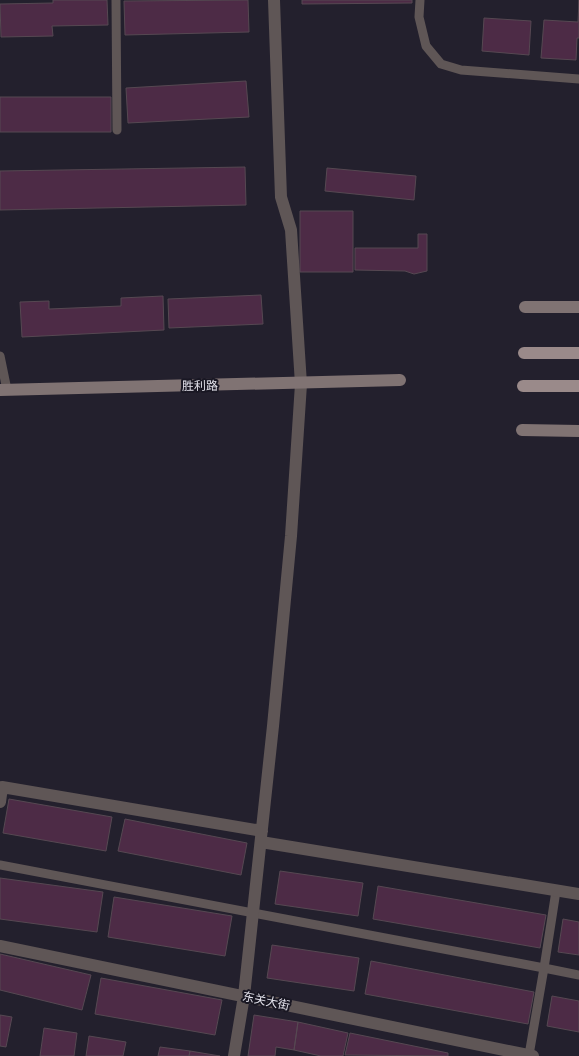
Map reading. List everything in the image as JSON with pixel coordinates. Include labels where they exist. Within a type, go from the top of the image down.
[{"type":"main road","points":[[525,307],[579,308]]},
{"type":"main road","points":[[524,353],[579,353]]},
{"type":"main road","name":"胜利路","points":[[4,390],[301,384],[400,380]]},
{"type":"main road","points":[[523,386],[579,386]]},
{"type":"main road","points":[[522,430],[579,431]]},
{"type":"street","points":[[234,1056],[244,996],[291,536],[301,384],[291,230],[281,197],[274,0]]},
{"type":"street","points":[[0,802],[1,786],[261,836],[579,894]]},
{"type":"street","name":"东关大街","points":[[0,946],[531,1056]]},
{"type":"lane","points":[[116,0],[117,130]]},
{"type":"lane","points":[[420,0],[419,17],[426,46],[441,64],[462,70],[579,79]]},
{"type":"lane","points":[[0,356],[4,390]]},
{"type":"lane","points":[[0,865],[579,975]]},
{"type":"lane","points":[[531,1056],[556,891]]},
{"type":"building","points":[[53,0],[107,0],[108,25],[52,26],[53,36],[1,37],[0,4],[53,3]]},
{"type":"building","points":[[248,0],[249,32],[125,35],[124,1]]},
{"type":"building","points":[[302,0],[412,0],[412,3],[302,4]]},
{"type":"building","points":[[579,0],[579,38],[577,38],[576,60],[541,58],[544,20],[578,22]]},
{"type":"building","points":[[484,18],[531,21],[529,55],[482,51]]},
{"type":"building","points":[[246,81],[249,117],[128,123],[126,88]]},
{"type":"building","points":[[0,97],[111,97],[111,132],[0,132]]},
{"type":"building","points":[[245,167],[246,205],[0,210],[0,171]]},
{"type":"building","points":[[327,168],[416,176],[414,200],[325,191]]},
{"type":"building","points":[[300,211],[353,211],[353,272],[300,272]]},
{"type":"building","points":[[418,234],[427,234],[427,271],[414,274],[405,271],[355,270],[355,248],[418,248]]},
{"type":"building","points":[[261,295],[263,324],[169,328],[168,299]]},
{"type":"building","points":[[163,296],[164,330],[22,337],[20,302],[49,301],[49,309],[121,306],[121,298]]},
{"type":"building","points":[[9,799],[112,817],[106,851],[3,833]]},
{"type":"building","points":[[125,819],[247,843],[241,875],[118,851]]},
{"type":"building","points":[[280,871],[363,883],[358,916],[275,904]]},
{"type":"building","points":[[0,878],[103,892],[97,932],[0,919]]},
{"type":"building","points":[[378,886],[546,915],[540,948],[373,919]]},
{"type":"building","points":[[114,897],[232,916],[225,956],[108,937]]},
{"type":"building","points":[[563,919],[579,922],[579,955],[558,952]]},
{"type":"building","points":[[272,945],[359,958],[354,991],[267,978]]},
{"type":"building","points":[[0,954],[91,975],[82,1010],[0,990]]},
{"type":"building","points":[[371,961],[534,992],[528,1024],[365,994]]},
{"type":"building","points":[[101,978],[222,1000],[215,1035],[95,1014]]},
{"type":"building","points":[[552,996],[579,1001],[579,1032],[547,1026]]},
{"type":"building","points":[[0,1015],[12,1017],[6,1047],[0,1046]]},
{"type":"building","points":[[254,1015],[298,1022],[294,1050],[276,1047],[275,1056],[248,1056]]},
{"type":"building","points":[[298,1022],[348,1033],[343,1056],[321,1056],[294,1050]]},
{"type":"building","points":[[44,1028],[77,1033],[74,1056],[40,1056]]},
{"type":"building","points":[[350,1033],[448,1053],[448,1056],[345,1055]]},
{"type":"building","points":[[89,1036],[126,1042],[123,1056],[86,1056]]},
{"type":"building","points":[[160,1047],[190,1051],[189,1056],[158,1056]]},
{"type":"building","points":[[190,1051],[220,1056],[189,1056]]}]
